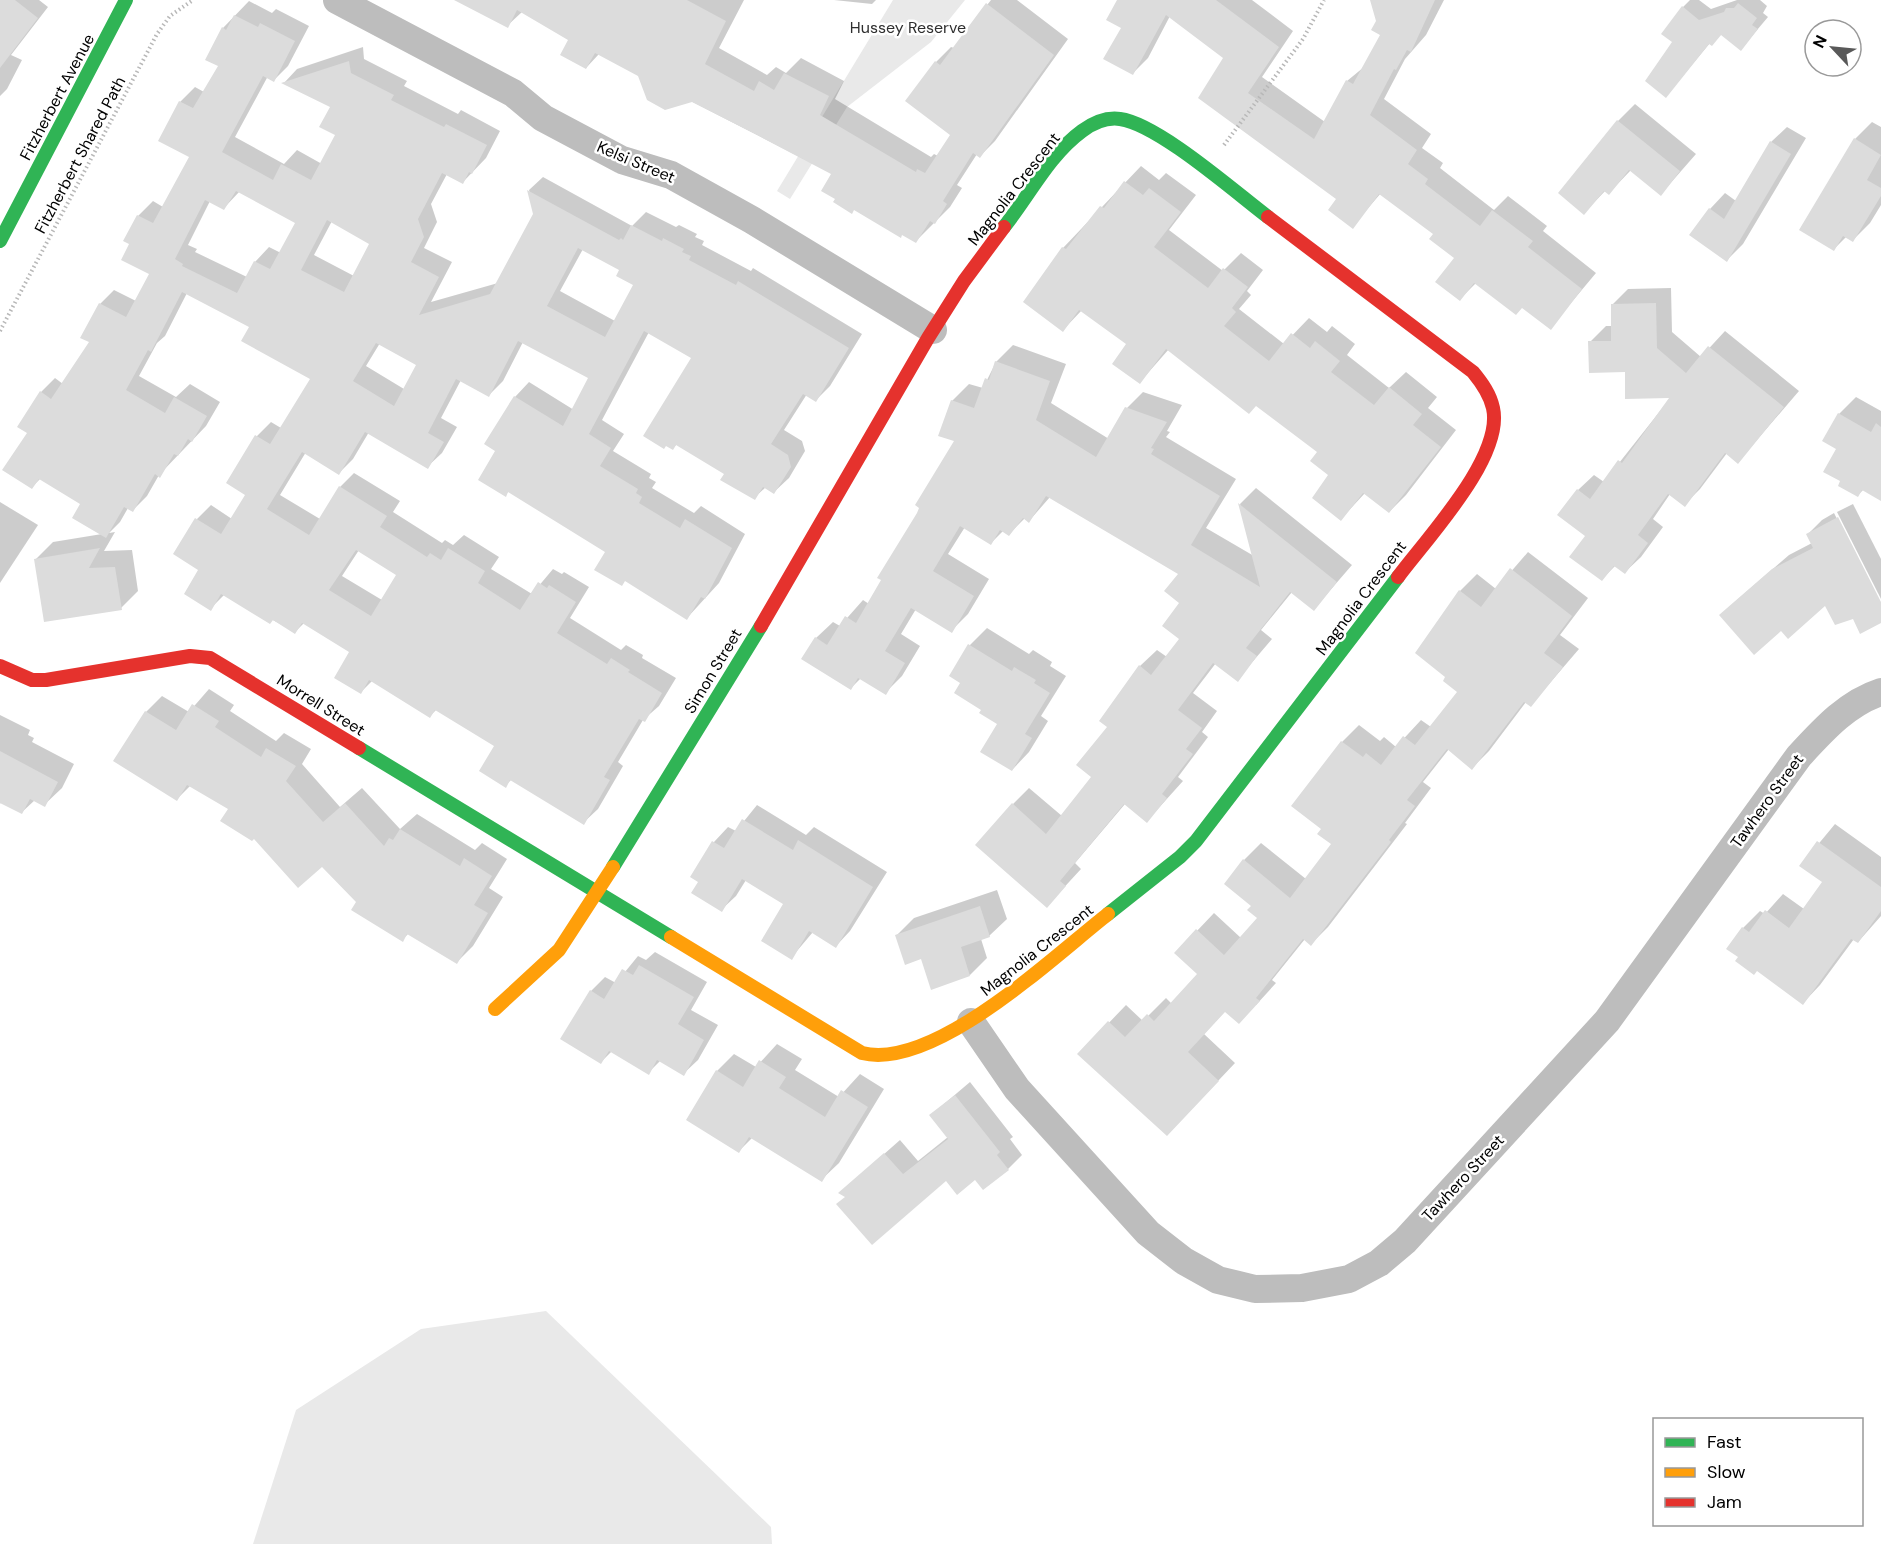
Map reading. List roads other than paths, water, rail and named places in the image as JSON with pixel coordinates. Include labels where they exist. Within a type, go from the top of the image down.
[{"type":"street","name":"Fitzherbert Avenue","points":[[0,241],[126,0]]},
{"type":"street","name":"Kelsi Street","points":[[337,0],[513,93],[543,118],[563,129],[622,160],[671,176],[722,203],[933,330]]},
{"type":"street","name":"Magnolia Crescent","points":[[597,894],[862,1053],[878,1057],[911,1050],[971,1022],[1180,857],[1196,841],[1479,470],[1490,448],[1495,426],[1495,406],[1486,386],[1473,372],[1158,134],[1133,121],[1111,118],[1094,123],[1074,138],[1056,158],[964,281],[933,330]]},
{"type":"street","name":"Simon Street","points":[[495,1009],[566,942],[597,894],[828,515],[933,330]]},
{"type":"street","name":"Morrell Street","points":[[0,666],[32,680],[46,680],[190,656],[210,658],[597,894]]},
{"type":"street","name":"Tawhero Street","points":[[971,1022],[1017,1089],[1148,1233],[1184,1261],[1218,1280],[1255,1288],[1302,1288],[1348,1279],[1379,1263],[1405,1241],[1608,1021],[1799,756],[1830,722],[1866,697],[1881,692]]},
{"type":"park label","name":"Hussey Reserve","points":[[908,27]]}]
